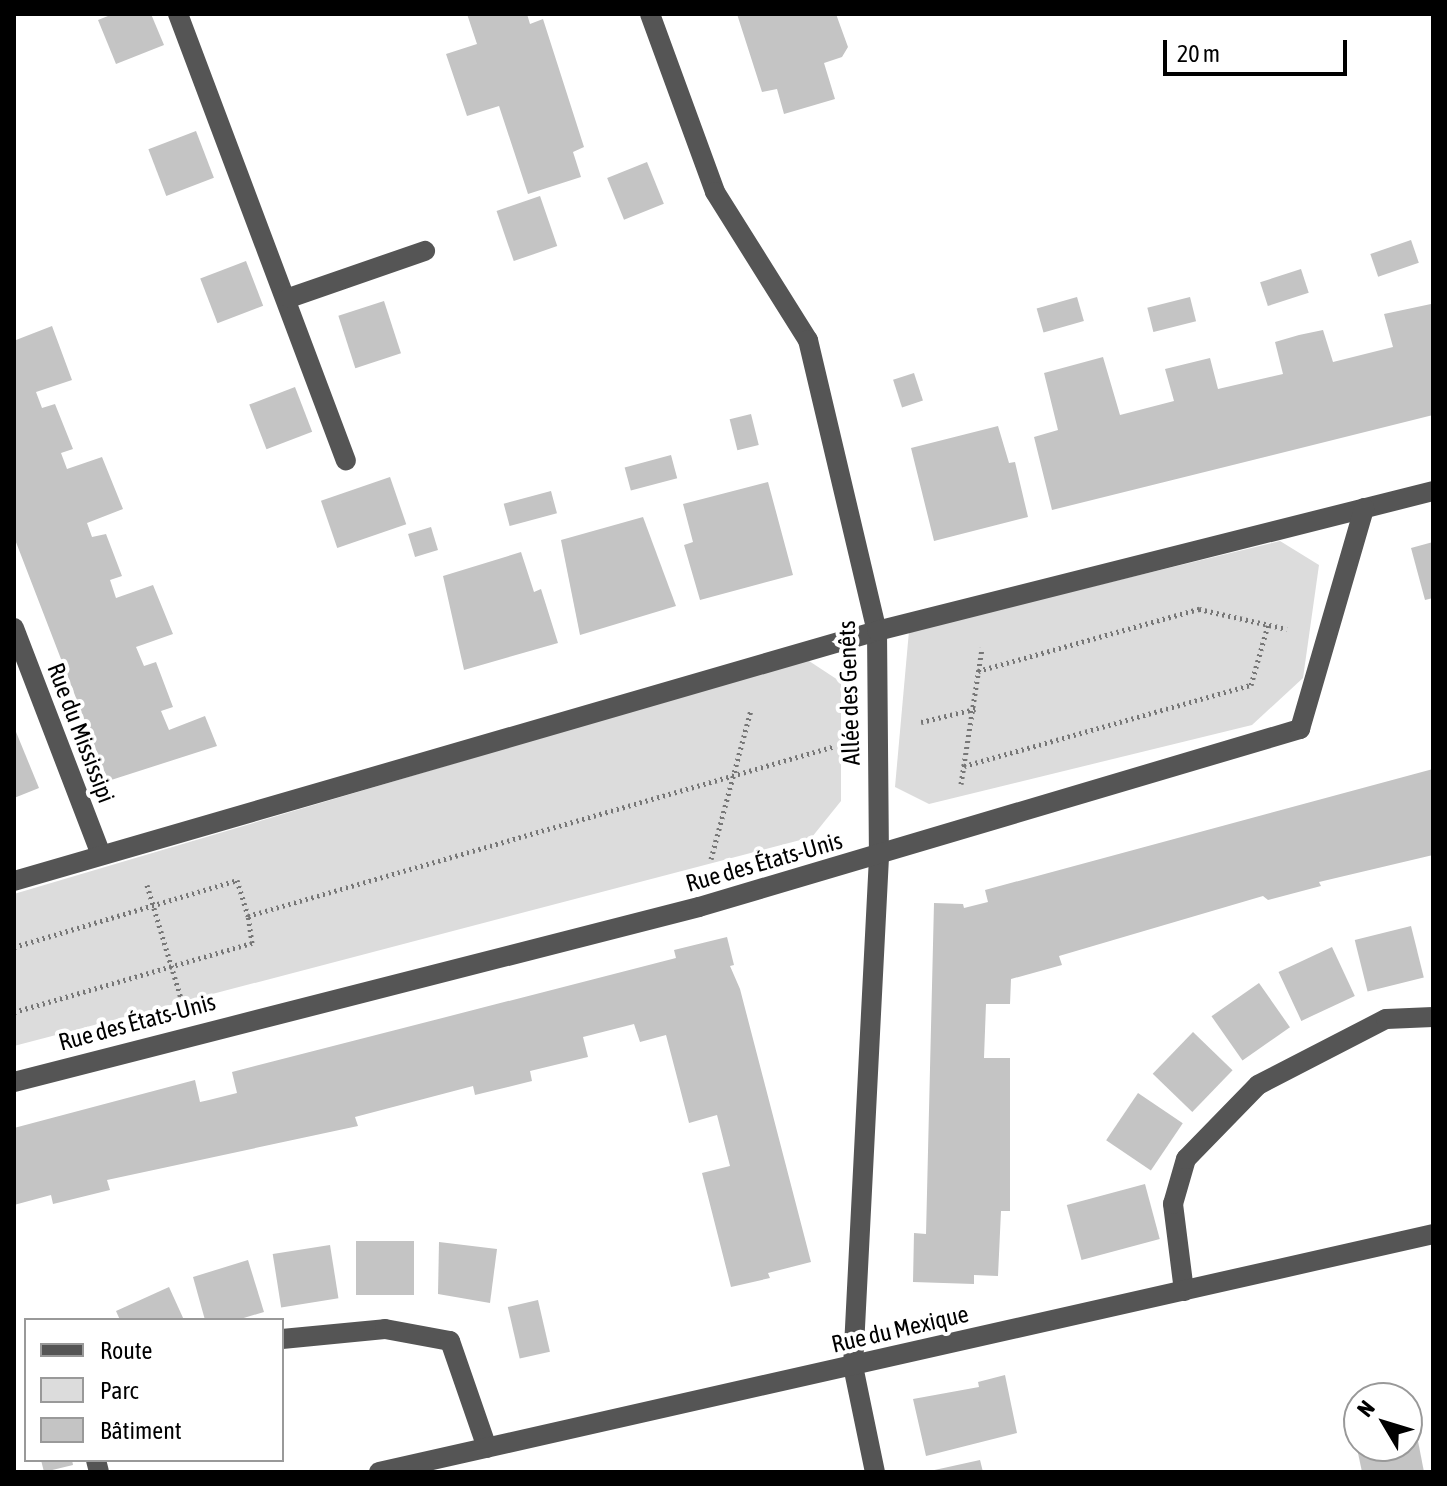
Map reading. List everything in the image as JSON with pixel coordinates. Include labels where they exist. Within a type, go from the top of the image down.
[{"type":"street","points":[[178,14],[289,298],[346,460]]},
{"type":"street","name":"Allée des Genêts","points":[[650,14],[715,192],[808,340],[877,631],[879,857],[853,1366],[875,1472]]},
{"type":"street","points":[[289,298],[425,251]]},
{"type":"street","points":[[14,881],[877,631],[1433,491]]},
{"type":"street","name":"Rue des États-Unis","points":[[14,1082],[191,1033],[699,907],[879,857],[1300,729],[1364,508]]},
{"type":"street","name":"Rue du Mississipi","points":[[14,628],[101,855]]},
{"type":"street","points":[[1184,1291],[1173,1204],[1186,1159],[1258,1085],[1386,1019],[1433,1017]]},
{"type":"street","name":"Rue du Mexique","points":[[379,1472],[1433,1234]]},
{"type":"street","points":[[284,1339],[385,1329],[450,1341],[487,1448]]},
{"type":"path","points":[[953,833],[975,709],[989,603]]},
{"type":"path","points":[[978,671],[1199,609],[1327,638]]},
{"type":"path","points":[[964,766],[1251,685],[1268,625]]},
{"type":"path","points":[[699,907],[764,663]]},
{"type":"path","points":[[248,916],[878,733],[975,709]]},
{"type":"path","points":[[135,846],[191,1033]]},
{"type":"path","points":[[14,947],[237,880],[252,943],[14,1012]]},
{"type":"green space","points":[[1280,541],[1319,565],[1303,678],[1252,725],[929,804],[895,787],[909,631]]},
{"type":"green space","points":[[806,659],[841,682],[841,801],[812,837],[14,1046],[14,894]]},
{"type":"building","points":[[113,14],[151,14],[164,45],[116,64],[98,20]]},
{"type":"building","points":[[467,14],[527,14],[530,24],[543,19],[584,147],[573,152],[581,177],[528,194],[499,106],[467,116],[446,54],[477,44]]},
{"type":"building","points":[[737,14],[836,14],[848,47],[842,57],[824,63],[835,99],[784,114],[777,89],[762,92]]},
{"type":"building","points":[[196,131],[214,178],[166,196],[148,149]]},
{"type":"building","points":[[647,162],[664,204],[624,220],[607,178]]},
{"type":"building","points":[[540,196],[557,246],[514,261],[497,211]]},
{"type":"building","points":[[1411,240],[1419,263],[1378,277],[1370,254]]},
{"type":"building","points":[[246,261],[263,306],[217,323],[200,279]]},
{"type":"building","points":[[1301,269],[1309,293],[1268,306],[1260,282]]},
{"type":"building","points":[[1077,297],[1084,321],[1044,333],[1037,309]]},
{"type":"building","points":[[1190,297],[1196,321],[1153,332],[1147,308]]},
{"type":"building","points":[[384,301],[401,353],[355,368],[338,316]]},
{"type":"building","points":[[1431,304],[1433,415],[1052,510],[1034,437],[1058,430],[1044,373],[1103,357],[1120,415],[1174,401],[1165,369],[1210,358],[1218,389],[1283,374],[1275,342],[1323,330],[1333,362],[1393,347],[1384,314]]},
{"type":"building","points":[[52,326],[72,380],[36,392],[42,408],[55,404],[73,449],[61,453],[67,469],[102,457],[123,509],[87,523],[92,537],[106,534],[122,576],[110,580],[116,598],[153,585],[173,634],[136,647],[144,666],[156,662],[173,707],[161,711],[169,730],[205,716],[217,746],[108,781],[14,537],[14,335],[16,340]]},
{"type":"building","points":[[914,373],[923,401],[902,407],[893,380]]},
{"type":"building","points":[[295,387],[312,432],[266,449],[249,405]]},
{"type":"building","points":[[751,414],[759,445],[737,450],[730,419]]},
{"type":"building","points":[[998,426],[1009,463],[1015,462],[1028,517],[934,541],[911,448]]},
{"type":"building","points":[[671,455],[677,478],[631,491],[625,467]]},
{"type":"building","points":[[390,477],[406,524],[337,548],[321,501]]},
{"type":"building","points":[[768,482],[793,575],[700,600],[684,545],[693,542],[683,504]]},
{"type":"building","points":[[551,491],[557,513],[510,526],[504,504]]},
{"type":"building","points":[[643,517],[676,606],[580,635],[561,540]]},
{"type":"building","points":[[431,527],[438,550],[415,557],[408,534]]},
{"type":"building","points":[[1433,542],[1433,598],[1425,600],[1411,548]]},
{"type":"building","points":[[521,552],[534,592],[541,589],[558,643],[464,670],[443,576]]},
{"type":"building","points":[[14,727],[39,788],[14,798]]},
{"type":"building","points":[[1433,769],[1433,855],[1319,882],[1321,886],[1268,900],[1263,896],[1059,956],[1062,965],[1011,979],[1010,1004],[986,1004],[984,1058],[1010,1058],[1010,1211],[1001,1211],[998,1276],[974,1275],[974,1284],[913,1282],[914,1233],[926,1234],[934,903],[963,904],[964,908],[988,902],[985,890]]},
{"type":"building","points":[[1411,926],[1424,977],[1368,991],[1355,940]]},
{"type":"building","points":[[727,937],[734,965],[730,966],[740,989],[811,1262],[768,1273],[770,1278],[731,1287],[702,1173],[730,1166],[717,1115],[689,1123],[666,1035],[640,1042],[634,1024],[583,1037],[588,1057],[530,1071],[532,1081],[475,1095],[473,1086],[355,1117],[358,1126],[107,1180],[110,1190],[53,1204],[51,1195],[14,1205],[14,1128],[195,1080],[200,1102],[237,1093],[232,1072],[676,958],[674,950]]},
{"type":"building","points":[[1332,947],[1355,996],[1301,1021],[1279,972]]},
{"type":"building","points":[[1259,983],[1290,1027],[1242,1061],[1211,1016]]},
{"type":"building","points":[[1193,1032],[1233,1070],[1192,1112],[1153,1074]]},
{"type":"building","points":[[1138,1093],[1183,1123],[1151,1170],[1106,1140]]},
{"type":"building","points":[[1145,1184],[1160,1239],[1082,1260],[1067,1205]]},
{"type":"building","points":[[356,1241],[414,1241],[414,1295],[356,1295]]},
{"type":"building","points":[[439,1242],[497,1249],[490,1303],[438,1294]]},
{"type":"building","points":[[330,1245],[338,1298],[281,1307],[273,1254]]},
{"type":"building","points":[[248,1260],[264,1312],[244,1318],[204,1318],[193,1277]]},
{"type":"building","points":[[169,1287],[183,1318],[119,1318],[116,1311]]},
{"type":"building","points":[[538,1300],[550,1352],[520,1359],[508,1307]]},
{"type":"building","points":[[1005,1375],[1017,1433],[926,1456],[913,1399],[979,1387],[978,1382]]},
{"type":"building","points":[[980,1460],[983,1472],[930,1472],[930,1471]]},
{"type":"building","points":[[42,1462],[72,1462],[73,1465],[44,1472]]},
{"type":"building","points":[[1360,1462],[1422,1462],[1424,1472],[1362,1472]]}]
